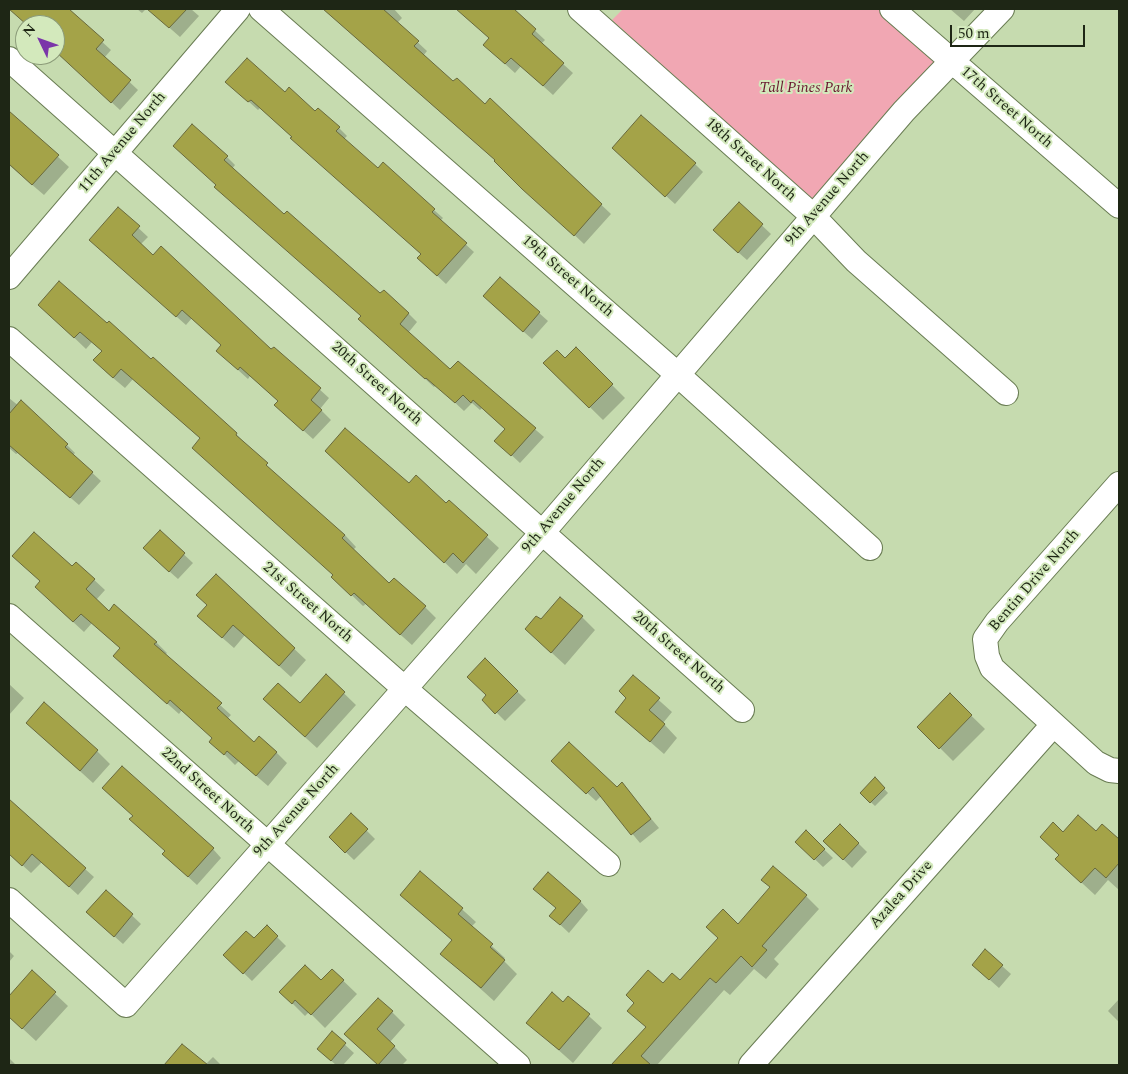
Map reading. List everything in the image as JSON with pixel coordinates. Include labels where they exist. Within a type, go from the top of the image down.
[{"type":"street","name":"11th Avenue North","points":[[9,277],[238,9]]},
{"type":"street","name":"19th Street North","points":[[261,9],[676,374],[870,548]]},
{"type":"street","name":"18th Street North","points":[[580,9],[813,216],[856,261],[1006,393]]},
{"type":"street","name":"17th Street North","points":[[892,9],[1119,206]]},
{"type":"street","name":"9th Avenue North","points":[[9,900],[126,1005],[542,533],[676,374],[904,111],[1002,9]]},
{"type":"street","name":"20th Street North","points":[[9,59],[116,152],[742,710]]},
{"type":"street","name":"21st Street North","points":[[9,339],[405,689],[608,864]]},
{"type":"street","name":"Bentin Drive North","points":[[1053,725],[992,668],[986,656],[985,639],[997,622],[1119,484]]},
{"type":"street","name":"22nd Street North","points":[[9,616],[518,1065]]},
{"type":"street","points":[[1053,725],[1096,763],[1110,770],[1119,771]]},
{"type":"street","name":"Azalea Drive","points":[[752,1065],[1053,725]]},
{"type":"green space","name":"Tall Pines Park","points":[[623,9],[881,9],[940,60],[812,202],[612,20]]},
{"type":"building","points":[[9,9],[69,9],[104,40],[96,49],[131,80],[111,103],[65,60],[65,15],[16,15]]},
{"type":"building","points":[[147,9],[187,9],[169,28]]},
{"type":"building","points":[[323,9],[383,9],[419,41],[414,46],[453,81],[457,78],[485,104],[490,98],[602,204],[574,236],[522,189],[495,160]]},
{"type":"building","points":[[456,9],[514,9],[536,29],[532,34],[564,63],[543,86],[511,58],[505,64],[483,45],[489,38]]},
{"type":"building","points":[[247,58],[285,92],[289,87],[315,111],[318,108],[340,127],[336,131],[378,168],[383,162],[435,209],[432,212],[467,243],[437,276],[417,258],[421,254],[290,138],[292,137],[251,100],[248,102],[225,82]]},
{"type":"building","points":[[9,111],[59,155],[32,185],[9,164]]},
{"type":"building","points":[[641,115],[696,163],[665,197],[612,148]]},
{"type":"building","points":[[192,124],[228,156],[224,160],[284,214],[287,211],[380,293],[384,290],[409,313],[400,324],[450,369],[458,361],[536,428],[511,456],[494,441],[505,429],[473,400],[471,403],[463,395],[455,403],[425,379],[358,319],[361,316],[214,187],[216,185],[173,146]]},
{"type":"building","points":[[739,202],[763,224],[738,253],[713,230]]},
{"type":"building","points":[[118,207],[140,226],[132,235],[153,255],[161,246],[271,349],[274,347],[321,388],[311,400],[322,410],[303,431],[274,405],[278,401],[240,367],[238,370],[216,351],[221,345],[182,310],[176,317],[89,240]]},
{"type":"building","points":[[500,277],[540,312],[523,332],[483,296]]},
{"type":"building","points":[[59,281],[107,323],[109,321],[151,359],[153,357],[237,433],[236,435],[268,463],[266,465],[345,535],[342,538],[389,583],[394,578],[426,606],[400,635],[354,593],[351,596],[331,577],[333,575],[192,448],[200,438],[121,369],[113,378],[93,360],[102,351],[80,332],[74,338],[38,305]]},
{"type":"building","points":[[576,347],[613,384],[589,408],[543,363],[557,350],[565,358]]},
{"type":"building","points":[[21,400],[68,444],[65,447],[93,472],[70,498],[9,445],[9,414]]},
{"type":"building","points":[[345,428],[409,483],[416,475],[446,503],[449,500],[488,535],[463,563],[453,553],[444,563],[325,451]]},
{"type":"building","points":[[160,530],[185,553],[169,572],[143,548]]},
{"type":"building","points":[[34,532],[72,566],[76,562],[95,579],[86,589],[109,611],[114,604],[157,642],[154,644],[222,703],[217,708],[254,742],[259,736],[277,752],[256,776],[227,751],[224,755],[209,742],[212,738],[170,700],[167,704],[113,656],[120,648],[81,614],[73,622],[35,587],[40,581],[12,556]]},
{"type":"building","points":[[216,574],[295,648],[279,666],[233,625],[222,638],[197,616],[207,605],[196,595]]},
{"type":"building","points":[[560,597],[583,616],[551,653],[525,629],[536,616],[541,619]]},
{"type":"building","points":[[485,658],[518,691],[495,714],[482,700],[486,695],[467,677]]},
{"type":"building","points":[[326,674],[345,692],[305,737],[263,699],[278,683],[300,703]]},
{"type":"building","points":[[633,675],[660,698],[649,710],[665,724],[650,742],[615,712],[626,698],[619,691]]},
{"type":"building","points":[[950,693],[972,715],[939,749],[917,727]]},
{"type":"building","points":[[44,702],[98,750],[80,771],[26,723]]},
{"type":"building","points":[[569,742],[617,787],[622,782],[651,819],[631,835],[593,787],[586,794],[551,761]]},
{"type":"building","points":[[122,766],[214,848],[188,877],[162,854],[165,851],[129,819],[133,816],[102,788]]},
{"type":"building","points":[[875,777],[885,788],[870,803],[860,793]]},
{"type":"building","points":[[9,799],[86,868],[69,887],[32,854],[22,866],[9,854]]},
{"type":"building","points":[[351,813],[368,829],[345,853],[329,837]]},
{"type":"building","points":[[1078,815],[1096,831],[1102,824],[1119,839],[1119,863],[1106,878],[1095,868],[1081,883],[1055,859],[1059,855],[1040,837],[1053,822],[1063,832]]},
{"type":"building","points":[[840,824],[859,843],[843,860],[823,841]]},
{"type":"building","points":[[806,830],[825,849],[814,860],[795,842]]},
{"type":"building","points":[[773,866],[807,895],[762,946],[767,950],[752,967],[741,956],[716,983],[710,978],[641,1056],[651,1065],[611,1065],[646,1027],[627,1011],[634,1003],[626,995],[648,970],[663,983],[672,973],[680,980],[718,938],[706,927],[723,909],[738,924],[770,887],[761,880]]},
{"type":"building","points":[[420,871],[463,908],[458,914],[493,944],[490,947],[505,960],[481,988],[440,954],[452,940],[400,895]]},
{"type":"building","points":[[548,872],[581,901],[560,925],[549,916],[556,908],[533,889]]},
{"type":"building","points":[[106,890],[133,914],[114,937],[86,912]]},
{"type":"building","points":[[267,925],[278,936],[243,974],[223,955],[246,931],[254,938]]},
{"type":"building","points":[[985,949],[1003,965],[989,980],[972,965]]},
{"type":"building","points":[[305,965],[321,980],[332,969],[344,980],[311,1015],[295,1000],[292,1004],[279,992]]},
{"type":"building","points":[[32,970],[56,992],[22,1029],[9,1017],[9,996]]},
{"type":"building","points":[[552,992],[563,1002],[568,996],[590,1014],[559,1050],[526,1023]]},
{"type":"building","points":[[378,998],[393,1011],[377,1029],[395,1046],[378,1065],[344,1034]]},
{"type":"building","points":[[332,1031],[346,1043],[331,1061],[317,1049]]},
{"type":"building","points":[[182,1044],[208,1065],[164,1065]]}]
